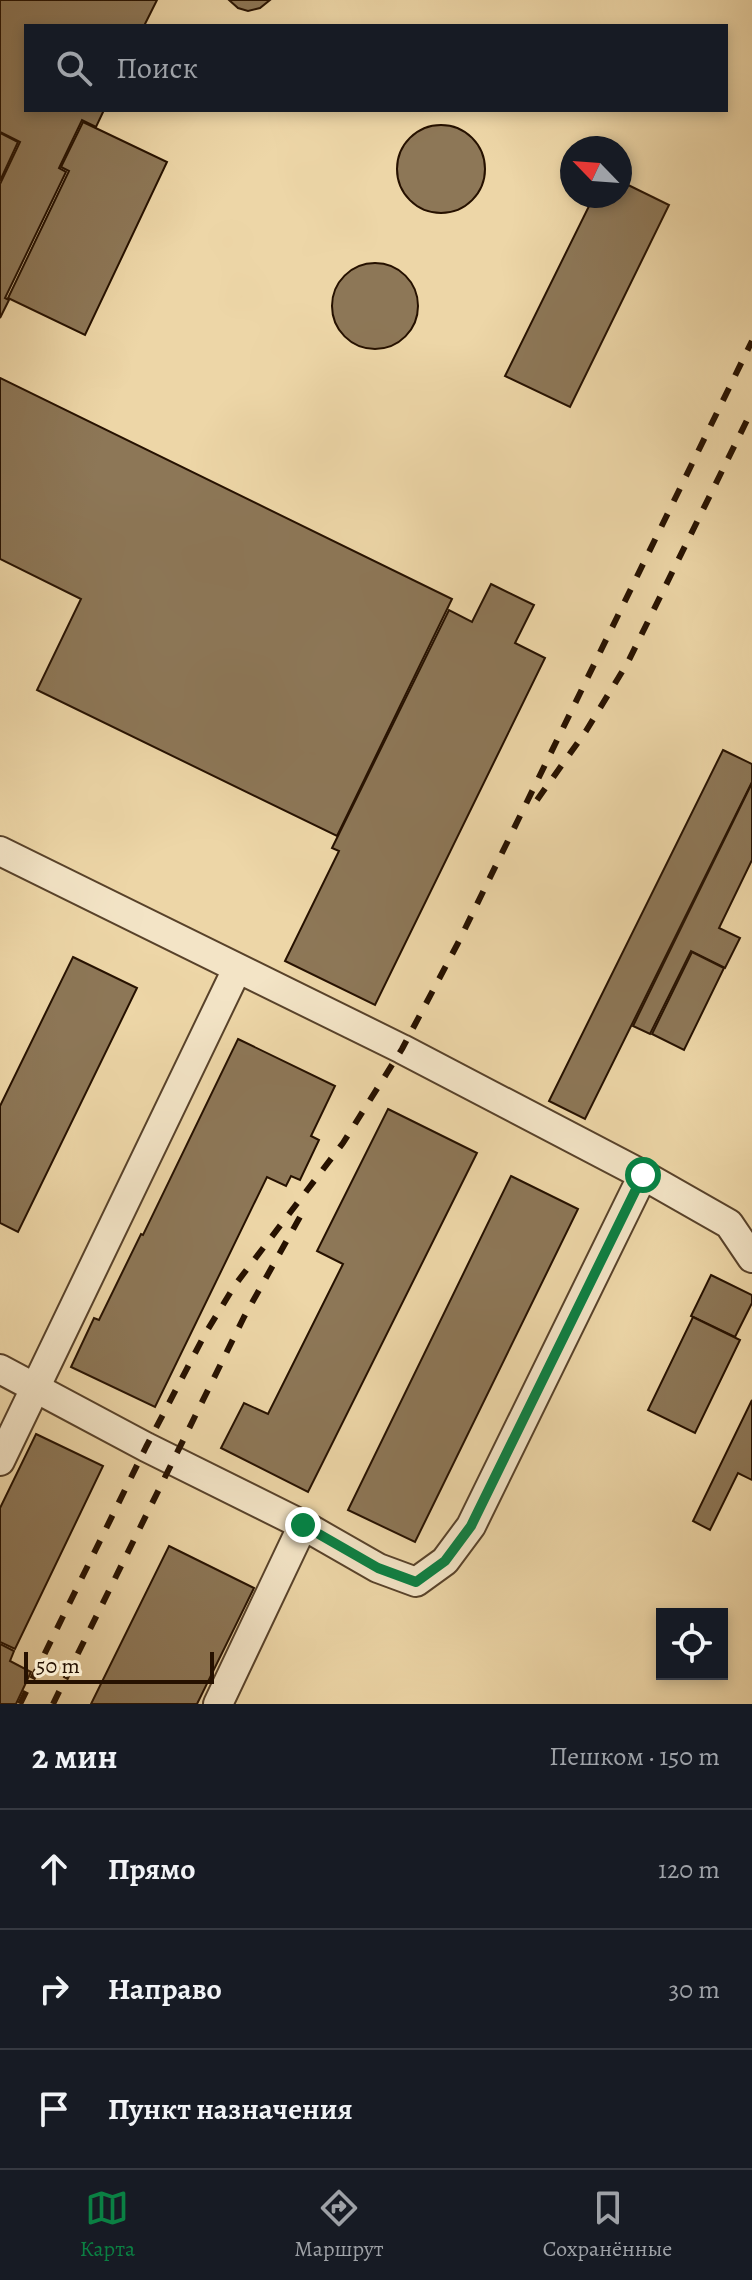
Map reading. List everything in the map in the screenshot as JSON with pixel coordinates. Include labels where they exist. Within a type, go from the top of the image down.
[{"type":"lane","points":[[0,851],[402,1049],[643,1175],[729,1224],[752,1258]]},
{"type":"lane","points":[[0,1461],[237,969]]},
{"type":"lane","points":[[0,1369],[146,1447],[303,1525],[378,1568],[416,1582],[445,1561],[471,1526],[643,1175]]},
{"type":"lane","points":[[218,1704],[303,1525]]},
{"type":"building","points":[[0,0],[157,0],[145,24],[24,24],[24,112],[103,112],[96,127],[82,120],[59,168],[66,172],[5,298],[9,300],[0,318],[0,184],[20,142],[0,132]]},
{"type":"building","points":[[229,0],[270,0],[260,8],[248,11],[238,8]]},
{"type":"building","points":[[83,122],[167,162],[85,335],[8,298],[69,171],[61,167]]},
{"type":"building","points":[[441,125],[458,128],[472,138],[482,152],[485,169],[482,186],[472,200],[458,210],[441,213],[424,210],[410,200],[400,186],[397,169],[400,152],[410,138],[424,128]]},
{"type":"building","points":[[0,133],[18,142],[0,181]]},
{"type":"building","points":[[632,187],[669,205],[570,407],[505,376],[588,208],[632,208]]},
{"type":"building","points":[[367,263],[383,263],[406,275],[415,289],[418,306],[415,323],[406,337],[383,349],[367,349],[351,342],[339,330],[332,314],[332,298],[339,282],[351,270]]},
{"type":"building","points":[[0,378],[452,599],[337,836],[37,690],[81,599],[0,559]]},
{"type":"building","points":[[491,584],[534,605],[515,643],[545,658],[375,1005],[285,961],[339,851],[332,848],[449,610],[472,622]]},
{"type":"building","points":[[723,750],[752,764],[752,782],[585,1119],[549,1101]]},
{"type":"building","points":[[752,783],[752,860],[719,928],[740,938],[725,968],[691,951],[650,1034],[633,1026]]},
{"type":"building","points":[[692,952],[724,968],[684,1050],[652,1034]]},
{"type":"building","points":[[73,957],[137,988],[18,1232],[0,1223],[0,1106]]},
{"type":"building","points":[[238,1039],[335,1086],[311,1136],[319,1140],[300,1180],[291,1176],[286,1186],[267,1177],[155,1407],[71,1367],[94,1318],[99,1320],[143,1235]]},
{"type":"building","points":[[388,1109],[477,1153],[308,1492],[221,1448],[244,1403],[268,1414],[343,1264],[317,1251]]},
{"type":"building","points":[[511,1176],[578,1209],[415,1542],[348,1510]]},
{"type":"building","points":[[711,1275],[752,1295],[752,1303],[735,1337],[691,1316]]},
{"type":"building","points":[[693,1317],[740,1340],[695,1433],[648,1410]]},
{"type":"building","points":[[752,1400],[752,1480],[738,1473],[710,1530],[693,1521]]},
{"type":"building","points":[[36,1434],[103,1466],[15,1649],[0,1642],[0,1508]]},
{"type":"building","points":[[169,1546],[254,1588],[197,1704],[91,1704]]},
{"type":"building","points":[[0,1644],[14,1651],[10,1661],[31,1672],[16,1704],[0,1704]]},
{"type":"railway","points":[[20,1704],[205,1334],[235,1285],[343,1143],[402,1049],[458,943],[752,341]]},
{"type":"railway","points":[[537,800],[586,731],[628,662],[752,410]]},
{"type":"railway","points":[[53,1704],[244,1317],[305,1208]]},
{"type":"route","points":[[303,1525],[378,1568],[416,1582],[445,1561],[471,1526],[643,1175]]}]
